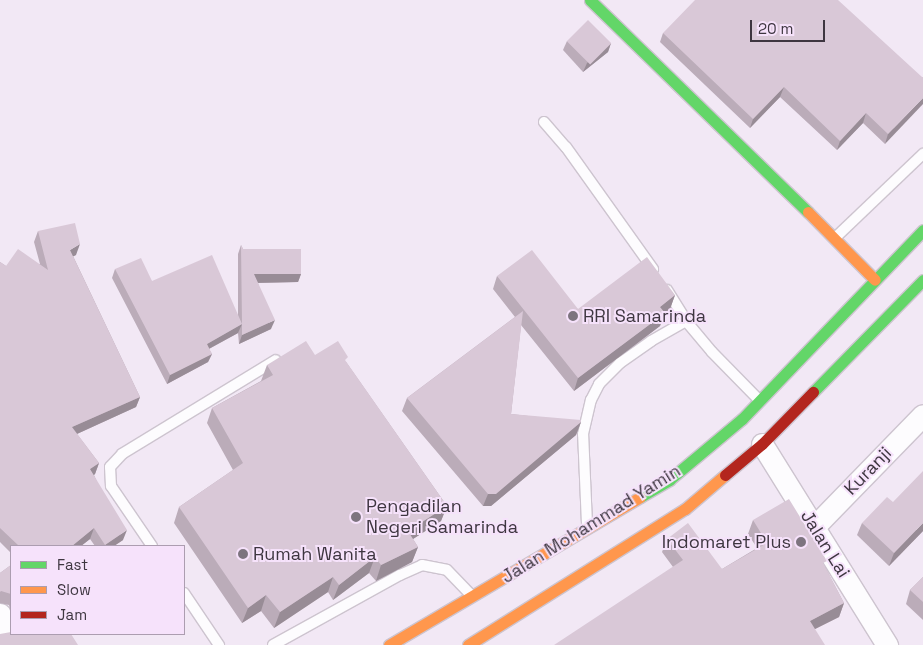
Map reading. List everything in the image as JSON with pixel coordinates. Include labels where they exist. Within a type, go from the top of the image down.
[{"type":"main road","points":[[590,0],[782,185],[875,280]]},
{"type":"main road","name":"Jalan Mohammad Yamin","points":[[389,645],[751,430],[760,401],[923,230]]},
{"type":"main road","name":"Jalan Mohammad Yamin","points":[[468,645],[685,509],[751,430],[923,280]]},
{"type":"street","name":"Kuranji","points":[[814,527],[923,415]]},
{"type":"street","name":"Jalan Lai","points":[[751,430],[887,645]]},
{"type":"street","points":[[0,614],[4,630],[0,633]]},
{"type":"lane","points":[[544,122],[566,148],[659,278],[686,321],[712,352],[760,401]]},
{"type":"lane","points":[[835,239],[923,154]]},
{"type":"lane","points":[[588,528],[583,434],[591,400],[599,384],[620,364],[651,341],[686,321]]},
{"type":"lane","points":[[151,545],[111,486],[110,467],[122,454],[282,357]]},
{"type":"lane","points":[[273,645],[400,575],[422,565],[447,570],[472,596]]},
{"type":"lane","points":[[185,594],[219,645]]},
{"type":"building","points":[[695,0],[838,0],[923,77],[923,98],[888,134],[866,113],[840,141],[784,87],[753,119],[663,33]]},
{"type":"building","points":[[588,20],[611,43],[590,65],[567,41]]},
{"type":"building","points":[[75,223],[80,244],[70,250],[140,397],[72,427],[99,463],[90,469],[127,530],[105,545],[94,528],[73,545],[18,545],[0,528],[0,262],[6,266],[18,249],[48,270],[38,231]]},
{"type":"building","points":[[241,245],[243,249],[301,249],[301,274],[254,274],[275,320],[242,335],[242,324]]},
{"type":"building","points":[[532,250],[578,309],[647,257],[675,295],[660,307],[665,313],[578,378],[497,276]]},
{"type":"building","points":[[212,255],[242,324],[207,344],[212,354],[170,375],[115,269],[141,258],[152,281]]},
{"type":"building","points":[[523,311],[511,414],[581,420],[581,422],[496,494],[488,494],[407,398]]},
{"type":"building","points":[[306,341],[315,355],[338,341],[348,357],[345,360],[447,506],[408,531],[418,547],[381,565],[375,557],[339,585],[333,577],[280,612],[266,595],[248,608],[179,507],[243,463],[212,408],[273,375],[267,365]]},
{"type":"building","points":[[923,471],[923,523],[894,553],[862,523],[887,497],[893,502]]},
{"type":"building","points":[[789,499],[827,561],[823,563],[844,603],[810,621],[825,645],[554,645],[683,560],[667,539],[688,523],[722,569],[767,543],[753,520]]},
{"type":"building","points":[[10,566],[10,594],[0,592],[0,573]]},
{"type":"building","points":[[923,577],[923,602],[910,590]]},
{"type":"building","points":[[10,632],[10,635],[72,635],[78,645],[0,645],[0,634]]},
{"type":"traffic: fast","points":[[590,0],[808,212]]},
{"type":"traffic: fast","points":[[640,497],[669,480],[742,419],[923,230]]},
{"type":"traffic: fast","points":[[813,392],[923,280]]},
{"type":"traffic: slow","points":[[808,212],[875,280]]},
{"type":"traffic: slow","points":[[468,645],[685,509],[725,475]]},
{"type":"traffic: slow","points":[[389,645],[640,497]]},
{"type":"traffic: jam","points":[[725,475],[762,444],[813,392]]},
{"type":"place","name":"RRI Samarinda","points":[[573,316]]},
{"type":"place","name":"Pengadilan Negeri Samarinda","points":[[356,517]]},
{"type":"place","name":"Indomaret Plus","points":[[801,542]]},
{"type":"place","name":"Rumah Wanita","points":[[243,554]]}]
